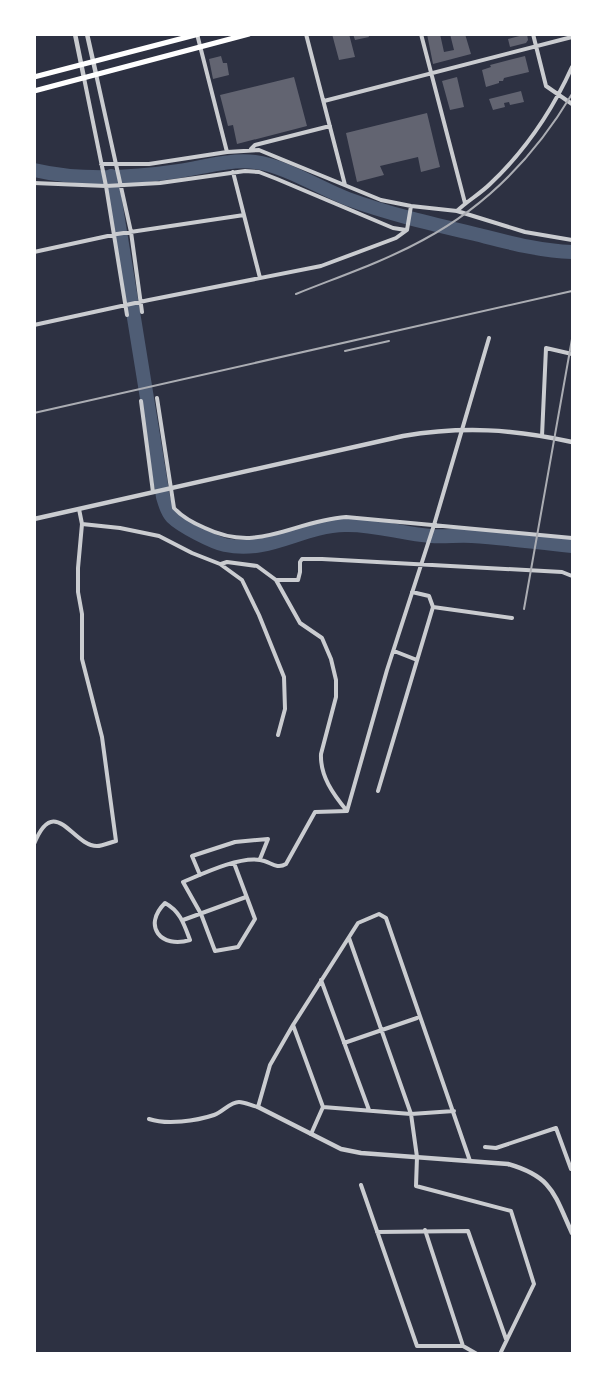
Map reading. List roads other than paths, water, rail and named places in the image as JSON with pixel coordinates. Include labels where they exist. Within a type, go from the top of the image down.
[{"type":"main road","points":[[34,91],[249,34]]},
{"type":"main road","points":[[34,77],[198,35]]},
{"type":"street","points":[[75,34],[106,185],[127,315]]},
{"type":"street","points":[[87,34],[117,165],[142,312]]},
{"type":"street","points":[[306,34],[346,185]]},
{"type":"street","points":[[421,34],[465,203]]},
{"type":"street","points":[[533,34],[546,86],[573,104]]},
{"type":"street","points":[[198,35],[227,152]]},
{"type":"street","points":[[324,101],[573,37]]},
{"type":"street","points":[[457,211],[489,186],[527,144],[560,96],[573,68]]},
{"type":"street","points":[[250,150],[255,145],[330,126]]},
{"type":"street","points":[[101,165],[148,164],[250,150],[270,153],[381,200],[410,208],[457,211],[525,232],[573,240]]},
{"type":"street","points":[[233,172],[260,278]]},
{"type":"street","points":[[34,183],[106,185],[160,183],[233,172],[259,172],[393,228],[407,228]]},
{"type":"street","points":[[34,326],[149,300],[321,266],[396,238],[407,228],[410,208]]},
{"type":"street","points":[[34,252],[128,232],[244,214]]},
{"type":"street","points":[[347,811],[489,338]]},
{"type":"street","points":[[542,435],[546,348],[573,354]]},
{"type":"street","points":[[157,398],[174,508],[180,515],[213,532],[245,539],[262,538],[310,522],[336,518],[369,518],[573,538]]},
{"type":"street","points":[[141,401],[153,492]]},
{"type":"street","points":[[34,519],[403,435],[441,430],[489,430],[542,435],[573,442]]},
{"type":"street","points":[[34,844],[40,830],[51,822],[60,822],[84,842],[97,846],[116,841],[102,737],[82,659],[82,614],[78,592],[82,524],[80,509]]},
{"type":"street","points":[[82,524],[120,528],[159,536],[220,564],[242,580],[284,677],[285,709],[278,735]]},
{"type":"street","points":[[276,580],[298,580],[302,559],[562,572],[573,576]]},
{"type":"street","points":[[220,564],[227,562],[257,566],[276,580],[300,623],[322,638],[331,659],[336,680],[336,698],[320,763],[325,780],[347,811]]},
{"type":"street","points":[[378,791],[433,607],[429,596],[412,592]]},
{"type":"street","points":[[433,607],[512,618]]},
{"type":"street","points":[[394,651],[417,660]]},
{"type":"street","points":[[234,863],[255,919],[238,947],[215,951],[201,914],[183,882],[234,863],[260,860],[281,867],[286,864],[315,812],[347,811]]},
{"type":"street","points":[[200,875],[192,856],[235,842],[268,839],[260,860]]},
{"type":"street","points":[[183,920],[246,897]]},
{"type":"street","points":[[165,903],[174,908],[183,920],[189,940],[177,944],[164,940],[157,933],[155,919],[165,903]]},
{"type":"street","points":[[258,1107],[270,1065],[321,980],[358,923],[379,914],[386,918],[470,1161]]},
{"type":"street","points":[[349,938],[411,1114],[417,1157],[416,1186],[511,1211],[534,1284],[500,1353]]},
{"type":"street","points":[[321,980],[369,1110]]},
{"type":"street","points":[[344,1043],[417,1018]]},
{"type":"street","points":[[293,1025],[323,1107],[311,1134]]},
{"type":"street","points":[[149,1119],[159,1122],[179,1121],[215,1114],[240,1102],[258,1107],[341,1149],[361,1153],[508,1164],[537,1175],[547,1183],[573,1233]]},
{"type":"street","points":[[323,1107],[411,1114],[454,1111]]},
{"type":"street","points":[[485,1147],[495,1148],[556,1128],[568,1162],[571,1169],[573,1168]]},
{"type":"street","points":[[361,1185],[417,1346],[464,1346],[477,1353]]},
{"type":"street","points":[[425,1230],[464,1346]]},
{"type":"street","points":[[377,1232],[468,1231],[506,1339]]},
{"type":"water","points":[[35,166],[85,173],[84,182],[35,175]]},
{"type":"waterway","points":[[34,170],[69,176],[125,177],[179,171],[227,162],[255,162],[279,168],[348,199],[395,214],[523,246],[572,252]]},
{"type":"waterway","points":[[111,176],[163,497],[166,508],[176,521],[213,541],[242,547],[272,543],[314,530],[345,525],[431,536],[485,537],[572,546]]},
{"type":"railway","points":[[296,294],[408,248],[468,212],[508,178],[542,138],[572,94]]},
{"type":"railway","points":[[34,413],[572,291]]},
{"type":"railway","points":[[524,609],[572,339]]},
{"type":"railway","points":[[345,351],[389,341]]}]
